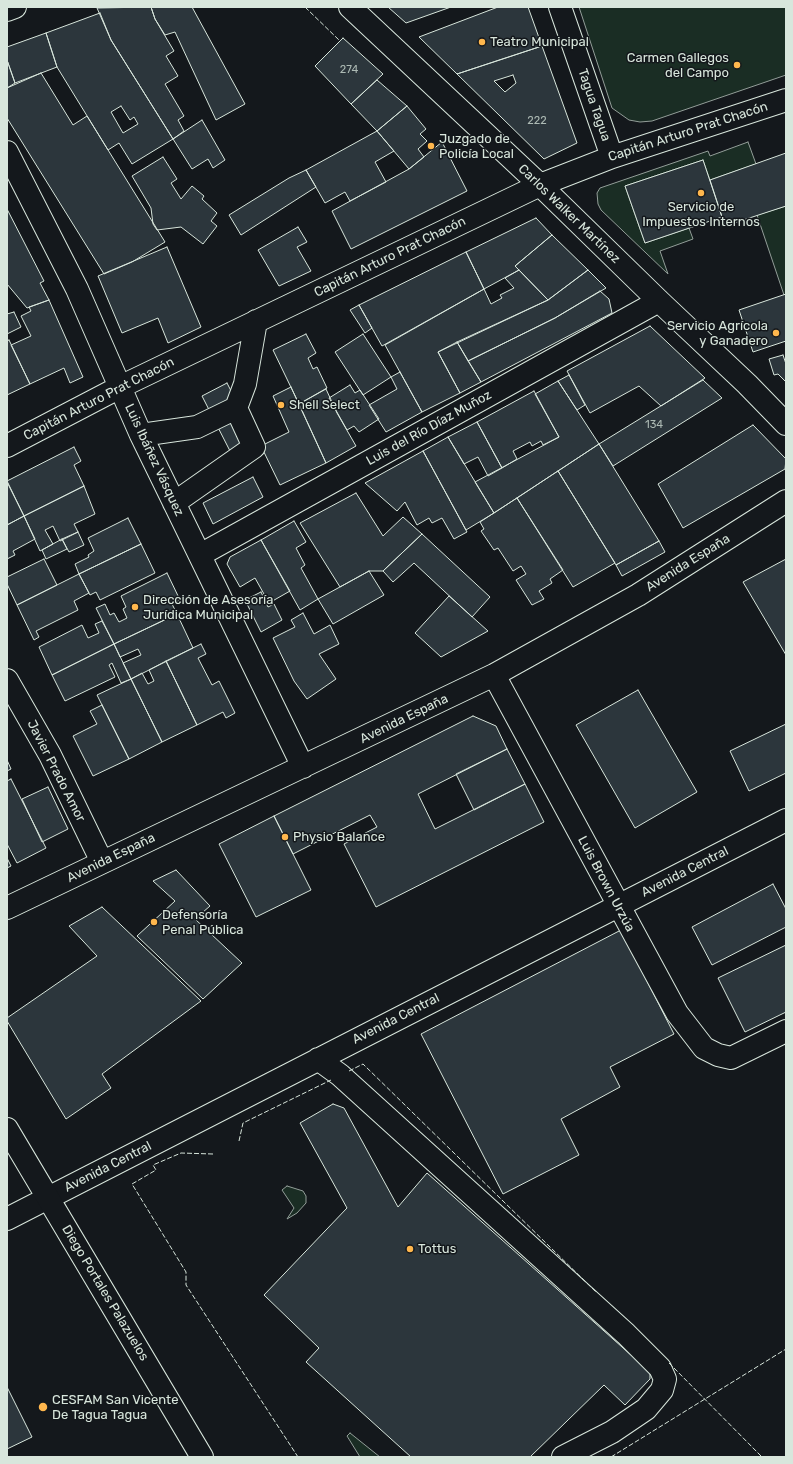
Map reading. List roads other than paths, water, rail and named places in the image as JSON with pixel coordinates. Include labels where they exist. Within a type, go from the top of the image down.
[{"type":"street","points":[[7,10],[15,7]]},
{"type":"street","name":"Carlos Walker Martínez","points":[[350,7],[540,185],[747,384],[786,424]]},
{"type":"street","name":"Tagua Tagua","points":[[560,7],[612,157]]},
{"type":"street","name":"Capitán Arturo Prat Chacón","points":[[7,446],[120,387],[540,185],[612,157],[786,100]]},
{"type":"street","name":"Luis Ibáñez Vásquez","points":[[7,152],[77,289],[141,435],[303,767]]},
{"type":"street","name":"Luis del Río Díaz Muñoz","points":[[200,555],[659,301]]},
{"type":"street","points":[[141,435],[197,427],[236,408],[245,384],[256,321]]},
{"type":"street","points":[[174,503],[254,447],[236,408]]},
{"type":"street","name":"Avenida España","points":[[7,908],[494,675],[638,594],[786,501]]},
{"type":"street","name":"Luis Brown Urzúa","points":[[494,675],[677,1013],[704,1048],[718,1056],[731,1058],[786,1030]]},
{"type":"street","name":"Javier Prado Amor","points":[[7,680],[50,755],[102,862]]},
{"type":"street","name":"Avenida Central","points":[[7,1219],[786,820]]},
{"type":"street","points":[[318,1059],[340,1075],[626,1334],[660,1368],[666,1379],[662,1390],[646,1409],[612,1432],[563,1457]]},
{"type":"street","name":"Diego Portales Palazuelos","points":[[7,1129],[202,1457]]},
{"type":"place","name":"Teatro Municipal","points":[[482,42]]},
{"type":"place","name":"Carmen Gallegos del Campo","points":[[737,65]]},
{"type":"place","name":"Juzgado de Policía Local","points":[[431,146]]},
{"type":"place","name":"Servicio de Impuestos Internos","points":[[701,193]]},
{"type":"place","name":"Servicio Agrícola y Ganadero","points":[[776,333]]},
{"type":"place","name":"Shell Select","points":[[281,405]]},
{"type":"place","name":"Dirección de Asesoría Jurídica Municipal","points":[[135,607]]},
{"type":"place","name":"Physio Balance","points":[[285,837]]},
{"type":"place","name":"Defensoría Penal Pública","points":[[154,922]]},
{"type":"place","name":"Tottus","points":[[410,1249]]},
{"type":"place","name":"CESFAM San Vicente De Tagua Tagua","points":[[43,1407]]}]
